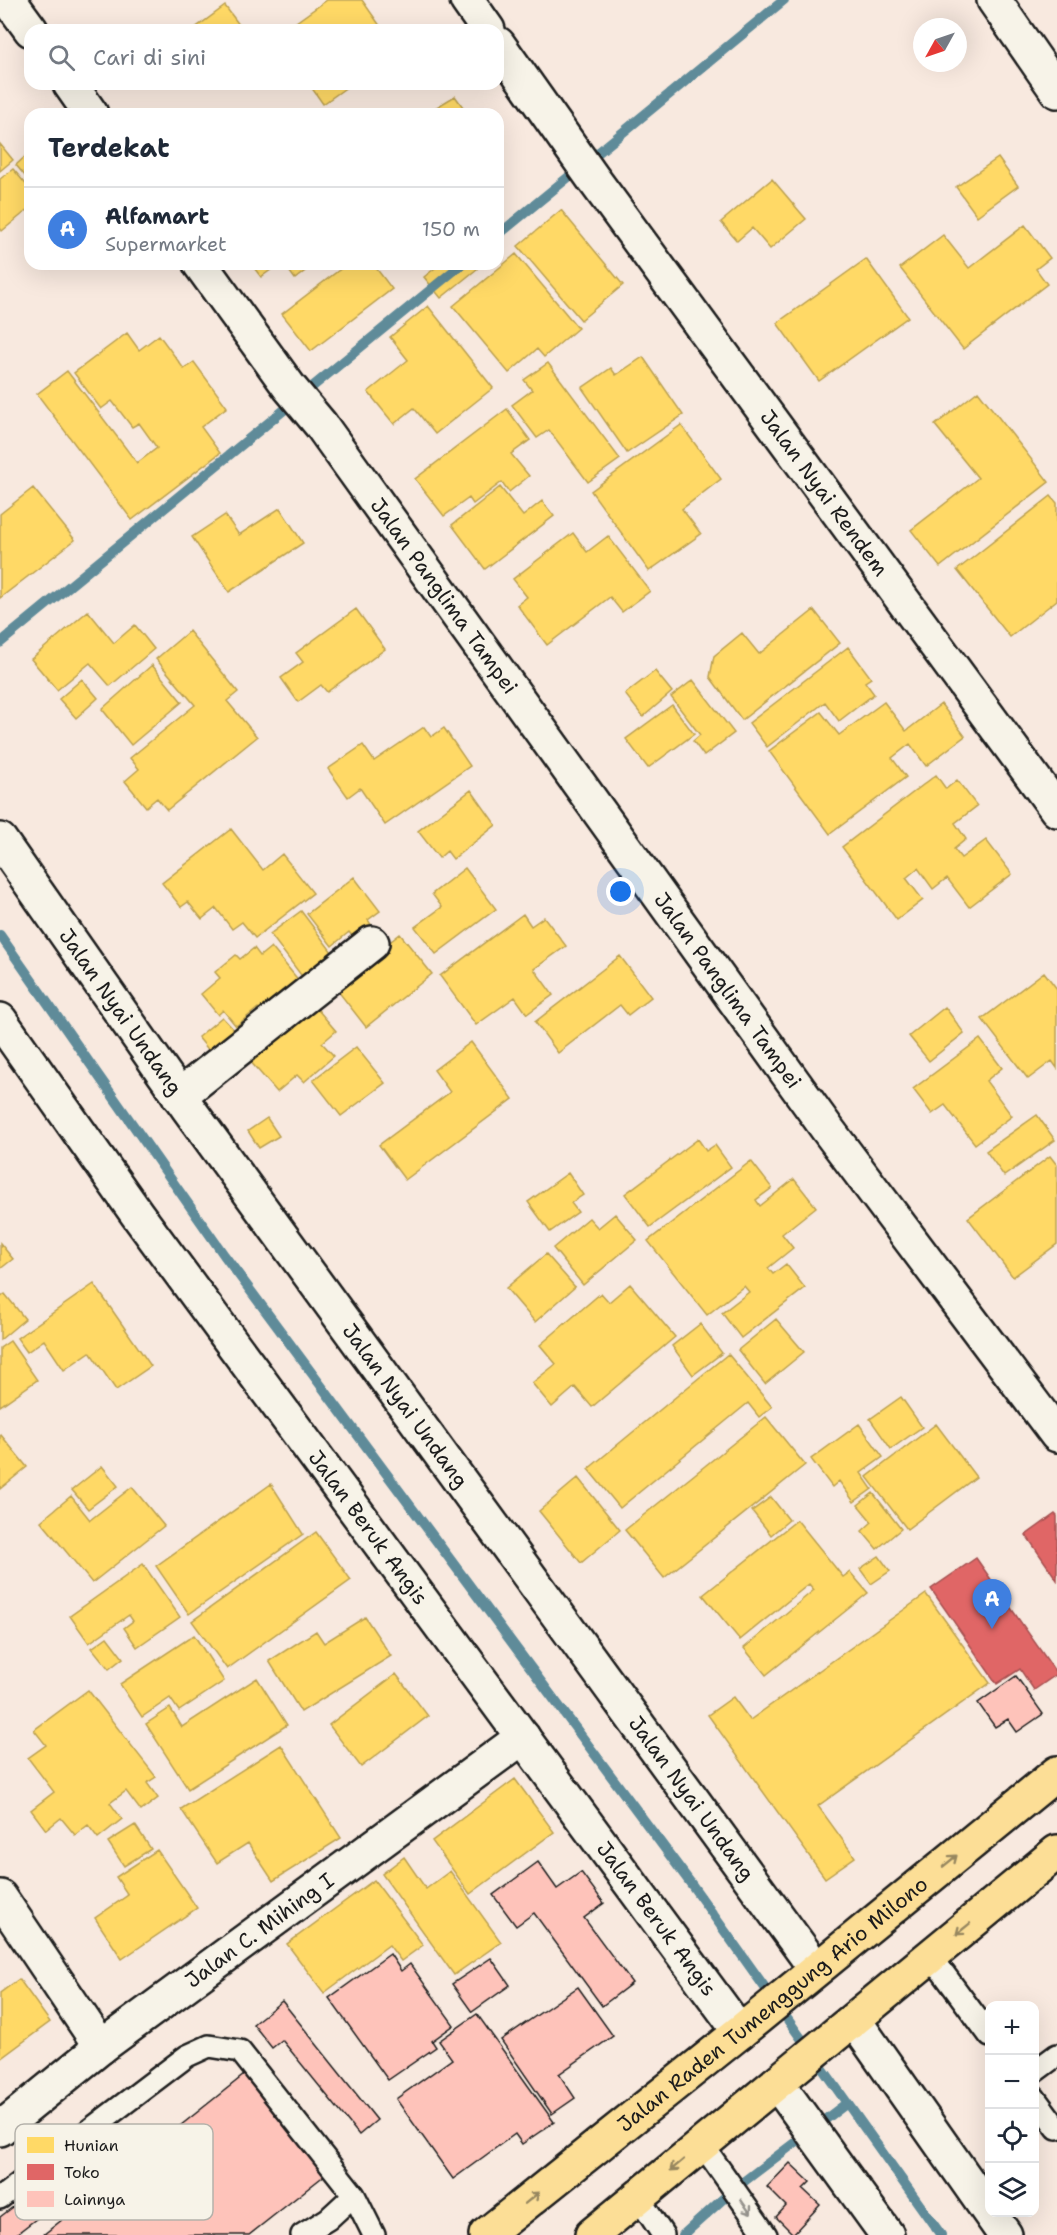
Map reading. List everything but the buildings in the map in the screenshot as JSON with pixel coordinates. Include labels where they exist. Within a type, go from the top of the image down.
[{"type":"highway","name":"Jalan Raden Tumenggung Ario Milono","points":[[486,2235],[1057,1773]]},
{"type":"highway","points":[[592,2235],[1057,1852]]},
{"type":"street","points":[[9,0],[26,24]]},
{"type":"street","points":[[467,0],[484,24]]},
{"type":"street","points":[[994,0],[1057,91]]},
{"type":"street","name":"Jalan Nyai Rendem","points":[[504,53],[592,177],[1057,810]]},
{"type":"street","points":[[74,90],[87,108]]},
{"type":"street","name":"Jalan Panglima Tampei","points":[[204,270],[290,388],[321,425],[828,1130],[1057,1435]]},
{"type":"street","name":"Jalan Nyai Undang","points":[[0,840],[179,1096],[807,1977]]},
{"type":"street","points":[[179,1096],[372,943]]},
{"type":"street","name":"Jalan Beruk Angis","points":[[0,1020],[137,1214],[523,1737],[748,2025]]},
{"type":"street","name":"Jalan C. Mihing I","points":[[0,2128],[101,2047],[523,1737]]},
{"type":"street","points":[[0,1897],[101,2047]]},
{"type":"street","points":[[844,2028],[1005,2235]]},
{"type":"street","points":[[786,2075],[797,2111],[887,2235]]},
{"type":"lane","points":[[930,1955],[985,2029]]},
{"type":"lane","points":[[97,2124],[187,2056],[209,2046],[240,2051],[354,2195],[374,2235]]},
{"type":"lane","points":[[1039,2069],[1057,2055]]},
{"type":"lane","points":[[1039,2103],[1057,2128]]},
{"type":"lane","points":[[702,2144],[766,2235]]},
{"type":"lane","points":[[0,2198],[15,2187]]},
{"type":"lane","points":[[302,2235],[328,2219],[354,2195]]},
{"type":"lane","points":[[638,2197],[663,2235]]},
{"type":"waterway","points":[[504,230],[784,0]]},
{"type":"waterway","points":[[0,643],[455,270]]},
{"type":"waterway","points":[[0,935],[224,1255],[692,1885],[941,2235]]},
{"type":"waterway","points":[[683,2235],[734,2189],[847,2103]]},
{"type":"place","name":"Alfamart","points":[[992,1629]]}]
